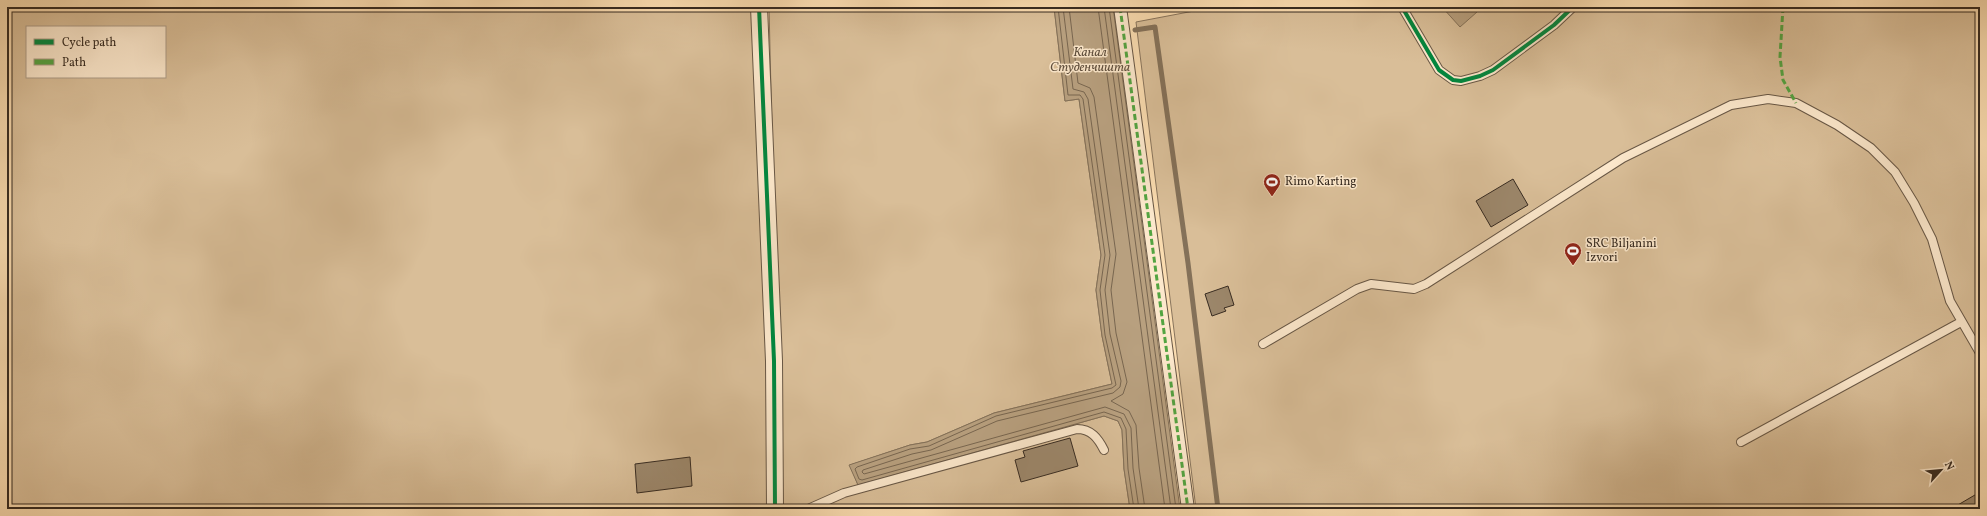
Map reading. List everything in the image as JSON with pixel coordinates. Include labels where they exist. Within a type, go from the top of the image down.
[{"type":"street","points":[[759,7],[774,361],[775,509]]},
{"type":"street","points":[[1120,7],[1188,509]]},
{"type":"lane","points":[[1402,7],[1439,70],[1453,80],[1460,81],[1480,76],[1492,70],[1554,25],[1573,7]]},
{"type":"lane","points":[[1263,344],[1357,289],[1371,284],[1414,289],[1426,284],[1623,158],[1731,105],[1768,99],[1796,103],[1838,125],[1871,148],[1895,172],[1914,203],[1932,239],[1950,301],[1980,353]]},
{"type":"lane","points":[[1741,442],[1961,322]]},
{"type":"lane","points":[[808,509],[844,493],[1076,429],[1088,431],[1094,435],[1104,450]]},
{"type":"shaded area","points":[[7,7],[752,7],[767,354],[768,509],[7,509]]},
{"type":"shaded area","points":[[769,7],[1054,7],[1065,101],[1079,99],[1101,255],[1096,290],[1102,336],[1112,384],[994,413],[927,442],[910,445],[850,465],[858,485],[1104,416],[1118,421],[1122,430],[1124,469],[1130,509],[781,509]]},
{"type":"shaded area","name":"SRC Biljanini Izvori","points":[[1215,7],[1980,7],[1980,509],[1196,509],[1136,22]]},
{"type":"water","name":"Канал Студенчишта","points":[[1054,7],[1113,7],[1180,509],[1130,509],[1124,469],[1122,430],[1118,421],[1104,416],[858,485],[849,465],[910,445],[927,442],[994,413],[1112,384],[1102,336],[1096,290],[1101,255],[1079,99],[1065,101]]},
{"type":"water","points":[[1442,7],[1473,7],[1477,12],[1460,27]]},
{"type":"building","points":[[1513,179],[1528,205],[1491,227],[1476,201]]},
{"type":"building","points":[[1228,286],[1234,305],[1224,308],[1226,311],[1212,316],[1205,294]]},
{"type":"building","points":[[1070,438],[1078,466],[1021,482],[1015,460],[1025,457],[1023,451]]},
{"type":"building","points":[[690,457],[692,486],[637,493],[635,464]]},
{"type":"building","points":[[1980,492],[1980,509],[1951,509]]},
{"type":"waterway","points":[[1135,30],[1155,27],[1188,263],[1218,509]]},
{"type":"marked path","points":[[1120,7],[1188,509]]},
{"type":"marked path","points":[[1783,7],[1780,57],[1783,80],[1796,103]]},
{"type":"cycle path","points":[[759,7],[774,361],[775,509]]},
{"type":"cycle path","points":[[1402,7],[1439,70],[1453,80],[1461,81],[1480,76],[1493,70],[1554,25],[1573,7]]},
{"type":"place","name":"Rimo Karting","points":[[1272,197]]},
{"type":"place","name":"SRC Biljanini Izvori","points":[[1573,266]]}]
